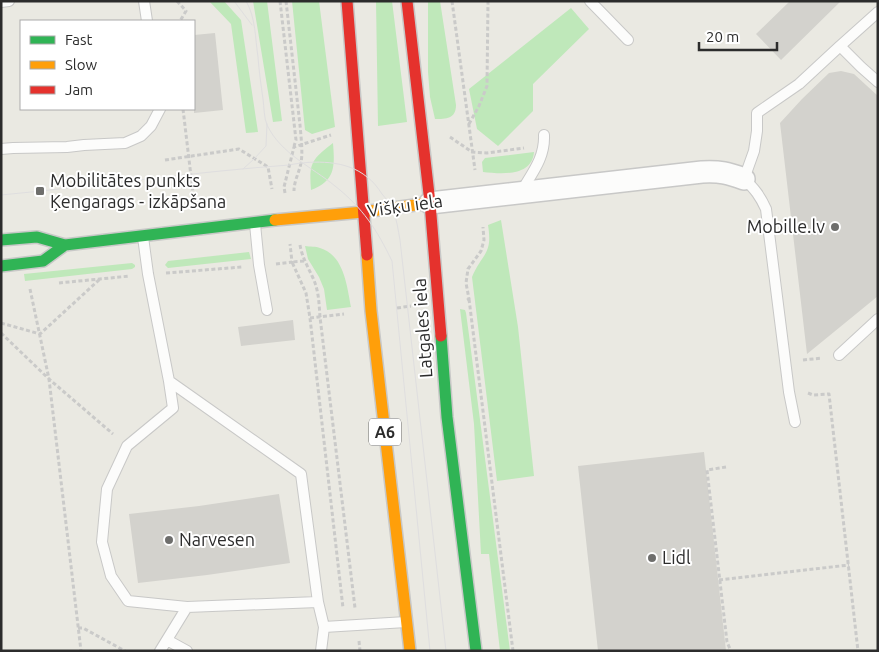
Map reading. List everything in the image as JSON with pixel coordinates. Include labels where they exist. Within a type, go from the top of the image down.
[{"type":"main road","name":"A6","points":[[347,1],[370,311],[410,651]]},
{"type":"main road","name":"Latgales iela","points":[[407,1],[430,203],[447,417],[476,651]]},
{"type":"main road","name":"Višķu iela","points":[[1,240],[37,237],[65,245],[430,203]]},
{"type":"main road","name":"Višķu iela","points":[[1,266],[43,261],[65,245]]},
{"type":"street","name":"Višķu iela","points":[[430,203],[702,172],[718,171],[744,179]]},
{"type":"lane","points":[[1,2],[10,1]]},
{"type":"lane","points":[[143,1],[147,20]]},
{"type":"lane","points":[[590,1],[628,40]]},
{"type":"lane","points":[[795,422],[789,392],[766,209],[756,190],[744,179],[754,151],[757,113],[799,84],[878,12]]},
{"type":"lane","points":[[840,46],[878,82]]},
{"type":"lane","points":[[1,150],[125,143],[141,136],[151,126],[159,110]]},
{"type":"lane","points":[[521,192],[540,161],[544,140]]},
{"type":"lane","points":[[255,223],[259,266],[267,310]]},
{"type":"lane","points":[[143,236],[148,274],[173,408],[127,446],[107,489],[102,542],[111,576],[128,601],[187,607],[318,602]]},
{"type":"lane","points":[[839,355],[878,318]]},
{"type":"lane","points":[[169,381],[302,474],[318,602],[324,627],[321,651]]},
{"type":"lane","points":[[160,651],[187,607]]},
{"type":"lane","points":[[324,627],[407,622]]},
{"type":"lane","points":[[167,640],[186,651]]},
{"type":"path","points":[[177,1],[186,10],[181,20]]},
{"type":"path","points":[[280,1],[296,140],[294,146]]},
{"type":"path","points":[[286,1],[302,144],[301,162],[294,188],[296,218],[304,261],[314,279],[318,293],[360,651]]},
{"type":"path","points":[[452,1],[475,170]]},
{"type":"path","points":[[469,124],[487,86],[488,1]]},
{"type":"path","points":[[183,110],[193,193]]},
{"type":"path","points":[[445,133],[472,152],[487,153],[544,140]]},
{"type":"path","points":[[165,160],[239,149],[268,167],[272,189]]},
{"type":"path","points":[[483,227],[483,246],[468,270],[466,283],[513,651]]},
{"type":"path","points":[[304,261],[292,262],[306,293],[310,318],[346,625]]},
{"type":"path","points":[[40,334],[100,279]]},
{"type":"path","points":[[29,286],[49,379],[81,651]]},
{"type":"path","points":[[463,301],[468,300]]},
{"type":"path","points":[[1,323],[40,334]]},
{"type":"path","points":[[1,333],[49,379],[127,446]]},
{"type":"path","points":[[805,388],[813,396],[829,394],[858,651]]},
{"type":"path","points":[[726,467],[707,470],[727,642],[731,651]]},
{"type":"path","points":[[719,580],[849,565]]},
{"type":"path","points":[[78,628],[83,628],[125,651]]},
{"type":"green space","points":[[209,1],[224,1],[241,20],[258,132],[246,133],[231,24]]},
{"type":"green space","points":[[253,1],[267,1],[282,121],[273,122]]},
{"type":"green space","points":[[292,1],[319,1],[335,127],[312,134],[305,130]]},
{"type":"green space","points":[[376,1],[392,1],[407,122],[378,126]]},
{"type":"green space","points":[[428,1],[440,1],[456,105],[456,110],[452,116],[443,119],[435,119],[430,97]]},
{"type":"green space","points":[[571,8],[589,29],[533,84],[533,111],[498,146],[477,129],[469,89]]},
{"type":"green space","points":[[333,143],[334,159],[332,172],[325,182],[311,190],[310,174],[313,163]]},
{"type":"green space","points":[[534,152],[528,166],[522,170],[507,173],[483,172],[482,162],[485,158]]},
{"type":"green space","points":[[501,220],[518,327],[534,476],[497,481],[472,277],[488,248],[488,225]]},
{"type":"green space","points":[[305,246],[318,247],[334,257],[343,272],[351,307],[327,310],[324,289],[308,259]]},
{"type":"green space","points":[[249,252],[251,259],[168,268],[165,265],[168,261]]},
{"type":"green space","points":[[132,263],[135,267],[132,269],[25,281],[24,274]]},
{"type":"green space","points":[[460,309],[465,310],[466,313],[510,651],[500,651],[489,554],[481,554],[474,424]]},
{"type":"building","points":[[790,1],[841,1],[781,60],[756,34]]},
{"type":"building","points":[[215,33],[223,110],[194,113],[195,35]]},
{"type":"building","name":"Mobille.lv","points":[[841,71],[854,74],[878,96],[878,296],[807,354],[780,123],[829,73]]},
{"type":"building","points":[[293,320],[295,340],[241,346],[238,327]]},
{"type":"building","name":"Lidl","points":[[704,452],[726,651],[598,651],[578,466]]},
{"type":"building","points":[[279,494],[290,563],[138,583],[129,514]]},
{"type":"tram line","points":[[234,1],[252,25]]},
{"type":"tram line","points":[[246,1],[252,14],[255,28],[267,125],[280,144],[354,203],[375,229],[392,261],[430,651]]},
{"type":"tram line","points":[[243,169],[266,146],[267,124]]},
{"type":"tram line","points":[[1,195],[309,162],[340,164],[350,167],[359,171],[373,183],[392,208],[400,240],[446,651]]},
{"type":"traffic: fast","points":[[1,240],[37,237],[65,245],[275,220]]},
{"type":"traffic: fast","points":[[1,266],[43,261],[65,245]]},
{"type":"traffic: fast","points":[[441,336],[447,417],[476,651]]},
{"type":"traffic: slow","points":[[275,220],[363,212],[430,203]]},
{"type":"traffic: slow","points":[[367,255],[371,311],[410,651]]},
{"type":"traffic: jam","points":[[347,1],[367,255]]},
{"type":"traffic: jam","points":[[407,1],[430,203],[441,336]]},
{"type":"place","name":"Mobilitātes punkts Ķengarags - izkāpšana","points":[[40,191]]},
{"type":"place","name":"Mobille.lv","points":[[835,227]]},
{"type":"place","name":"Narvesen","points":[[169,540]]},
{"type":"place","name":"Lidl","points":[[652,558]]}]
